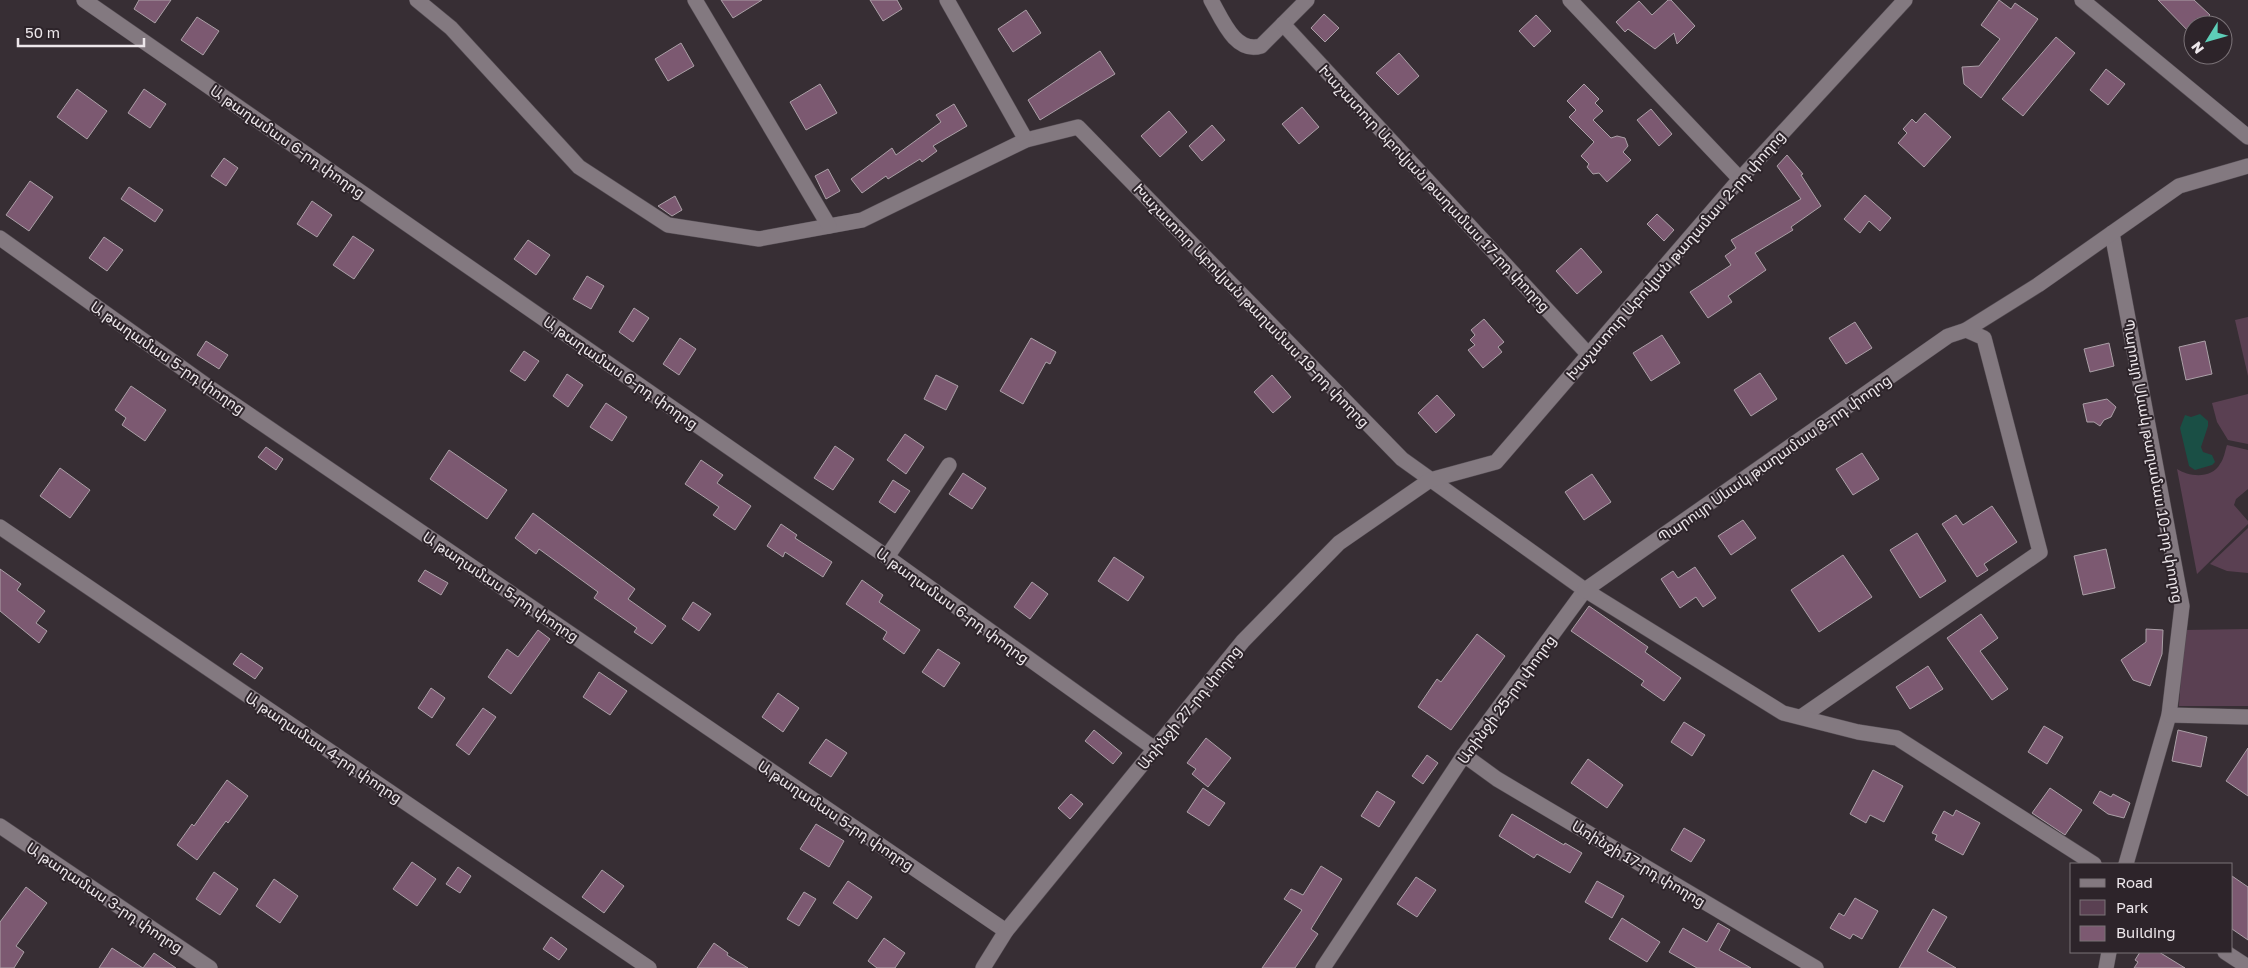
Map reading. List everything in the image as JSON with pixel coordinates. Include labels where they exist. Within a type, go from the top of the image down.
[{"type":"street","name":"Ա թաղամաս 6-րդ փողոց","points":[[84,0],[887,557],[1155,749]]},
{"type":"street","points":[[417,0],[451,28],[579,167],[668,225],[759,239],[862,220],[1026,140],[947,0]]},
{"type":"street","points":[[696,0],[829,226]]},
{"type":"street","points":[[1211,0],[1231,34],[1242,44],[1252,48],[1261,46],[1307,0]]},
{"type":"street","points":[[1570,0],[1740,179]]},
{"type":"street","points":[[2082,0],[2248,137]]},
{"type":"street","name":"Խաչատուր Աբովյան թաղամաս 2-րդ փողոց","points":[[1430,480],[1496,462],[1587,353],[1740,179],[1902,1]]},
{"type":"street","name":"Խաչատուր Աբովյան թաղամաս 17-րդ փողոց","points":[[1283,24],[1587,353]]},
{"type":"street","name":"Խաչատուր Աբովյան թաղամաս 19-րդ փողոց","points":[[1026,140],[1078,127],[1402,459],[1430,480]]},
{"type":"street","points":[[2112,233],[2179,186],[2248,166]]},
{"type":"street","name":"Պարույր Սևակ թաղամաս 8-րդ փողոց","points":[[1585,590],[1948,336],[1966,330],[2045,280],[2112,233]]},
{"type":"street","name":"Պարույր Սևակ թաղամաս 10-րդ փողոց","points":[[2112,233],[2182,606],[2168,716],[2126,863]]},
{"type":"street","name":"Ա թաղամաս 5-րդ փողոց","points":[[0,238],[210,388],[1006,930]]},
{"type":"street","points":[[1801,717],[2040,552],[1984,338],[1966,330]]},
{"type":"street","points":[[887,557],[949,465]]},
{"type":"street","points":[[1430,480],[1585,590],[1783,713],[1858,732],[1897,738],[2092,863]]},
{"type":"street","name":"Առինջի 27-րդ փողոց","points":[[983,968],[1006,930],[1243,641],[1339,543],[1430,480]]},
{"type":"street","name":"Ա թաղամաս 4-րդ փողոց","points":[[0,527],[649,968]]},
{"type":"street","name":"Առինջի 25-րդ փողոց","points":[[1323,968],[1464,755],[1585,590]]},
{"type":"street","points":[[2168,716],[2248,717]]},
{"type":"street","name":"Առինջի 17-րդ փողոց","points":[[1464,755],[1497,779],[1816,968]]},
{"type":"street","name":"Ա թաղամաս 3-րդ փողոց","points":[[0,826],[210,968]]},
{"type":"street","points":[[2106,968],[2109,953]]},
{"type":"street","points":[[2227,953],[2248,967]]},
{"type":"green space","points":[[2248,317],[2248,376],[2235,320]]},
{"type":"green space","points":[[2248,394],[2248,444],[2228,440],[2217,422],[2212,403]]},
{"type":"green space","points":[[2227,445],[2248,450],[2248,489],[2236,499],[2234,505],[2248,521],[2248,524],[2197,574],[2177,469],[2194,475],[2212,472],[2221,462]]},
{"type":"green space","points":[[2248,528],[2248,573],[2227,571],[2210,564]]},
{"type":"green space","points":[[2248,629],[2248,706],[2179,706],[2184,630]]},
{"type":"shaded area","points":[[2200,414],[2208,421],[2201,447],[2203,452],[2212,455],[2215,462],[2212,465],[2195,470],[2189,466],[2180,428],[2185,415],[2191,417]]},
{"type":"building","points":[[139,0],[171,0],[155,23],[134,9]]},
{"type":"building","points":[[721,0],[762,0],[733,18]]},
{"type":"building","points":[[870,0],[897,0],[902,9],[883,21]]},
{"type":"building","points":[[1668,0],[1671,0],[1695,26],[1677,44],[1674,33],[1655,49],[1628,29],[1625,32],[1616,22],[1639,1],[1652,15]]},
{"type":"building","points":[[1999,0],[2011,9],[2015,3],[2038,19],[1981,98],[1964,84],[1962,67],[1979,66],[2000,39],[1981,25]]},
{"type":"building","points":[[2158,0],[2194,0],[2210,15],[2183,15],[2183,26]]},
{"type":"building","points":[[1026,10],[1041,33],[1013,52],[998,29]]},
{"type":"building","points":[[1324,14],[1339,28],[1325,42],[1311,28]]},
{"type":"building","points":[[1536,15],[1551,31],[1534,47],[1519,31]]},
{"type":"building","points":[[197,17],[219,31],[203,55],[181,40]]},
{"type":"building","points":[[2056,37],[2075,53],[2023,116],[2002,99]]},
{"type":"building","points":[[681,43],[694,66],[668,81],[655,59]]},
{"type":"building","points":[[1100,51],[1115,74],[1040,120],[1028,100]]},
{"type":"building","points":[[1399,53],[1419,76],[1398,95],[1376,73]]},
{"type":"building","points":[[2106,69],[2125,84],[2108,105],[2090,90]]},
{"type":"building","points":[[820,84],[837,113],[806,130],[790,102]]},
{"type":"building","points":[[1584,84],[1599,99],[1595,103],[1603,111],[1593,120],[1611,138],[1617,136],[1625,138],[1628,146],[1623,152],[1631,160],[1607,182],[1599,173],[1593,174],[1587,167],[1589,164],[1581,156],[1594,142],[1569,117],[1576,110],[1567,101]]},
{"type":"building","points":[[77,89],[107,111],[87,139],[57,117]]},
{"type":"building","points":[[144,89],[166,104],[150,128],[128,113]]},
{"type":"building","points":[[954,104],[967,126],[933,146],[937,151],[922,162],[920,159],[888,179],[886,176],[862,193],[851,179],[892,148],[896,155],[941,122],[936,115]]},
{"type":"building","points":[[1302,107],[1319,127],[1299,144],[1282,124]]},
{"type":"building","points":[[1651,109],[1672,134],[1659,146],[1637,120]]},
{"type":"building","points":[[1169,111],[1187,132],[1160,157],[1141,136]]},
{"type":"building","points":[[1925,113],[1951,137],[1924,167],[1898,143],[1907,133],[1903,129],[1912,119],[1916,123]]},
{"type":"building","points":[[1212,125],[1225,140],[1202,161],[1189,146]]},
{"type":"building","points":[[1787,155],[1803,174],[1801,175],[1821,206],[1791,227],[1793,230],[1755,253],[1766,270],[1728,296],[1732,302],[1708,318],[1690,292],[1731,265],[1725,256],[1736,248],[1731,240],[1801,199],[1777,166]]},
{"type":"building","points":[[224,158],[238,168],[226,186],[211,176]]},
{"type":"building","points":[[828,169],[840,191],[826,199],[815,176]]},
{"type":"building","points":[[30,181],[53,197],[29,231],[6,215]]},
{"type":"building","points":[[129,187],[163,210],[155,222],[121,199]]},
{"type":"building","points":[[1865,195],[1891,218],[1880,231],[1869,221],[1860,233],[1844,219]]},
{"type":"building","points":[[675,196],[682,210],[672,216],[658,206]]},
{"type":"building","points":[[312,201],[332,215],[317,237],[297,224]]},
{"type":"building","points":[[1657,214],[1674,230],[1664,241],[1647,224]]},
{"type":"building","points":[[353,236],[374,250],[354,279],[333,265]]},
{"type":"building","points":[[104,237],[123,250],[107,271],[89,258]]},
{"type":"building","points":[[528,240],[550,255],[536,275],[514,259]]},
{"type":"building","points":[[1581,248],[1602,272],[1577,294],[1556,271]]},
{"type":"building","points":[[587,276],[604,286],[591,309],[573,299]]},
{"type":"building","points":[[634,308],[649,318],[633,342],[619,332]]},
{"type":"building","points":[[1484,319],[1504,342],[1498,347],[1502,352],[1483,368],[1468,350],[1475,345],[1470,340],[1475,335],[1471,330]]},
{"type":"building","points":[[1855,322],[1872,348],[1846,364],[1829,338]]},
{"type":"building","points":[[1662,335],[1680,363],[1651,381],[1633,353]]},
{"type":"building","points":[[680,338],[696,349],[679,375],[663,364]]},
{"type":"building","points":[[1031,338],[1056,352],[1050,364],[1046,362],[1023,404],[1000,391]]},
{"type":"building","points":[[206,341],[228,355],[219,369],[197,355]]},
{"type":"building","points":[[2205,341],[2212,374],[2186,380],[2179,347]]},
{"type":"building","points":[[2109,343],[2114,366],[2090,372],[2084,349]]},
{"type":"building","points":[[524,351],[539,361],[525,381],[510,371]]},
{"type":"building","points":[[1760,373],[1777,399],[1751,416],[1734,390]]},
{"type":"building","points":[[567,374],[583,385],[568,407],[553,396]]},
{"type":"building","points":[[936,375],[958,386],[946,410],[924,399]]},
{"type":"building","points":[[1272,375],[1291,397],[1273,413],[1254,392]]},
{"type":"building","points":[[131,386],[166,410],[145,441],[122,425],[126,418],[115,410]]},
{"type":"building","points":[[1437,395],[1455,415],[1436,433],[1418,413]]},
{"type":"building","points":[[2107,399],[2116,407],[2111,417],[2104,420],[2100,426],[2094,422],[2087,422],[2083,404]]},
{"type":"building","points":[[606,403],[627,417],[612,441],[590,427]]},
{"type":"building","points":[[905,434],[924,447],[906,474],[887,460]]},
{"type":"building","points":[[835,446],[854,459],[833,490],[814,478]]},
{"type":"building","points":[[266,447],[283,459],[276,470],[258,457]]},
{"type":"building","points":[[449,450],[507,490],[487,519],[430,479]]},
{"type":"building","points":[[1862,453],[1879,479],[1853,495],[1836,469]]},
{"type":"building","points":[[701,460],[723,475],[717,483],[751,506],[735,530],[713,515],[719,507],[685,484]]},
{"type":"building","points":[[60,468],[90,490],[70,518],[40,496]]},
{"type":"building","points":[[963,473],[986,488],[972,509],[949,494]]},
{"type":"building","points":[[1592,474],[1611,502],[1584,520],[1565,492]]},
{"type":"building","points":[[893,480],[910,491],[895,513],[879,502]]},
{"type":"building","points":[[1992,506],[2017,542],[1984,564],[1988,570],[1977,577],[1942,524],[1956,515],[1963,525]]},
{"type":"building","points":[[533,513],[635,589],[628,599],[666,626],[652,644],[634,632],[637,628],[594,598],[598,592],[539,549],[536,554],[515,538]]},
{"type":"building","points":[[1743,520],[1756,538],[1731,555],[1718,536]]},
{"type":"building","points":[[781,524],[797,535],[795,538],[832,562],[823,577],[785,552],[783,557],[767,546]]},
{"type":"building","points":[[1917,533],[1946,581],[1920,598],[1890,550]]},
{"type":"building","points":[[2106,549],[2115,588],[2083,595],[2074,556]]},
{"type":"building","points":[[1843,555],[1872,597],[1819,632],[1791,590]]},
{"type":"building","points":[[1114,557],[1144,577],[1128,601],[1098,581]]},
{"type":"building","points":[[1695,567],[1716,598],[1703,607],[1696,597],[1680,608],[1661,579],[1673,571],[1678,578]]},
{"type":"building","points":[[0,569],[21,584],[17,590],[45,611],[36,623],[47,631],[39,643],[0,611]]},
{"type":"building","points":[[425,570],[448,583],[441,595],[418,581]]},
{"type":"building","points":[[862,580],[883,595],[879,602],[920,630],[904,654],[883,639],[887,632],[846,604]]},
{"type":"building","points":[[1032,582],[1048,594],[1030,619],[1014,607]]},
{"type":"building","points":[[693,602],[711,614],[699,631],[682,619]]},
{"type":"building","points":[[1589,606],[1648,647],[1645,652],[1681,678],[1664,701],[1641,685],[1644,681],[1571,631]]},
{"type":"building","points":[[1981,614],[1998,638],[1980,651],[2008,689],[1992,700],[1947,638]]},
{"type":"building","points":[[2146,629],[2163,630],[2162,654],[2150,686],[2133,680],[2121,660],[2146,642]]},
{"type":"building","points":[[538,630],[550,639],[511,694],[488,677],[507,649],[518,657]]},
{"type":"building","points":[[1477,634],[1505,656],[1451,730],[1418,707],[1437,679],[1441,682]]},
{"type":"building","points":[[938,649],[960,663],[944,687],[922,672]]},
{"type":"building","points":[[241,653],[263,668],[255,679],[233,664]]},
{"type":"building","points":[[1928,666],[1943,689],[1910,709],[1896,687]]},
{"type":"building","points":[[599,672],[627,691],[610,715],[583,697]]},
{"type":"building","points":[[431,688],[445,698],[432,718],[418,708]]},
{"type":"building","points":[[778,693],[799,708],[783,732],[762,717]]},
{"type":"building","points":[[483,708],[496,717],[469,755],[456,745]]},
{"type":"building","points":[[1684,722],[1705,735],[1692,756],[1671,742]]},
{"type":"building","points":[[2044,726],[2063,737],[2047,764],[2028,752]]},
{"type":"building","points":[[1094,730],[1122,753],[1113,764],[1085,741]]},
{"type":"building","points":[[2178,730],[2207,737],[2201,767],[2172,761]]},
{"type":"building","points":[[1206,738],[1231,758],[1208,787],[1192,774],[1196,769],[1187,763]]},
{"type":"building","points":[[826,739],[847,753],[831,777],[809,763]]},
{"type":"building","points":[[2248,748],[2248,796],[2226,781]]},
{"type":"building","points":[[1427,755],[1438,763],[1423,784],[1412,776]]},
{"type":"building","points":[[1588,759],[1623,785],[1607,808],[1571,783]]},
{"type":"building","points":[[1873,770],[1903,786],[1884,822],[1870,815],[1866,823],[1850,814]]},
{"type":"building","points":[[227,780],[248,796],[228,823],[226,821],[197,860],[177,845],[192,824],[194,826]]},
{"type":"building","points":[[1203,788],[1225,803],[1209,826],[1187,812]]},
{"type":"building","points":[[2050,788],[2082,810],[2065,835],[2032,813]]},
{"type":"building","points":[[1377,791],[1395,802],[1379,827],[1361,816]]},
{"type":"building","points":[[2100,791],[2111,797],[2113,794],[2130,803],[2124,818],[2108,814],[2093,803]]},
{"type":"building","points":[[1071,794],[1083,804],[1070,819],[1058,808]]},
{"type":"building","points":[[1956,810],[1980,823],[1963,855],[1935,840],[1937,835],[1932,833],[1944,811],[1953,816]]},
{"type":"building","points":[[1512,814],[1564,845],[1565,843],[1582,853],[1570,873],[1537,854],[1534,858],[1499,836]]},
{"type":"building","points":[[816,824],[844,841],[829,867],[800,849]]},
{"type":"building","points":[[1684,828],[1705,840],[1691,862],[1671,850]]},
{"type":"building","points":[[412,862],[436,879],[417,906],[393,889]]},
{"type":"building","points":[[1321,866],[1342,879],[1311,929],[1318,934],[1295,968],[1262,968],[1302,910],[1284,899],[1291,889],[1303,895]]},
{"type":"building","points":[[458,867],[471,876],[460,893],[446,884]]},
{"type":"building","points":[[602,870],[624,886],[604,913],[582,897]]},
{"type":"building","points":[[214,872],[238,889],[220,915],[196,899]]},
{"type":"building","points":[[1416,877],[1436,890],[1417,917],[1397,904]]},
{"type":"building","points":[[2233,877],[2248,887],[2248,940],[2233,930]]},
{"type":"building","points":[[274,879],[298,896],[280,923],[256,906]]},
{"type":"building","points":[[848,881],[872,897],[857,919],[833,903]]},
{"type":"building","points":[[1597,881],[1624,896],[1612,918],[1585,902]]},
{"type":"building","points":[[26,887],[47,903],[16,946],[24,952],[14,968],[0,968],[0,922]]},
{"type":"building","points":[[804,892],[816,899],[799,926],[787,919]]},
{"type":"building","points":[[1855,898],[1878,911],[1862,939],[1853,934],[1850,939],[1830,928],[1839,913],[1844,916]]},
{"type":"building","points":[[1933,909],[1947,917],[1927,951],[1956,968],[1899,968]]},
{"type":"building","points":[[1622,918],[1660,942],[1647,962],[1609,939]]},
{"type":"building","points":[[1718,923],[1730,930],[1719,950],[1751,968],[1697,968],[1669,952],[1683,928],[1707,942]]},
{"type":"building","points":[[551,937],[567,949],[559,960],[543,949]]},
{"type":"building","points":[[884,938],[905,953],[895,968],[877,968],[868,961]]},
{"type":"building","points":[[714,943],[728,953],[727,955],[748,968],[697,968]]},
{"type":"building","points":[[112,948],[143,968],[99,968]]},
{"type":"building","points":[[154,953],[176,968],[143,968]]},
{"type":"building","points":[[2139,953],[2161,953],[2185,968],[2134,968],[2138,962],[2135,960]]}]
